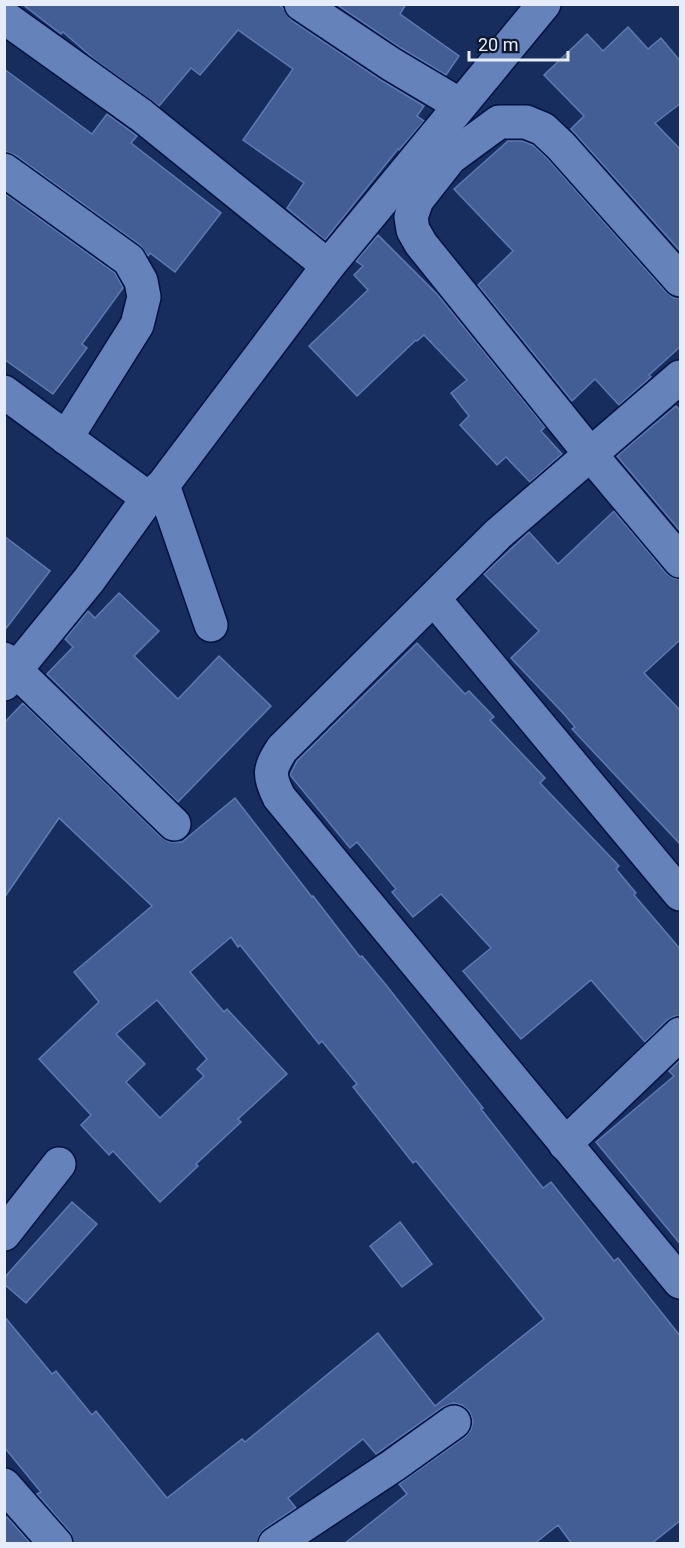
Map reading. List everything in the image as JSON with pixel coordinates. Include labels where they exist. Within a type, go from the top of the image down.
[{"type":"street","points":[[301,4],[391,64],[460,105]]},
{"type":"street","points":[[174,824],[8,670],[89,580],[328,266],[544,4]]},
{"type":"street","points":[[4,17],[141,115],[328,266]]},
{"type":"street","points":[[681,280],[561,146],[543,129],[526,122],[499,122],[450,158],[417,200],[411,217],[413,230],[421,244],[591,455],[681,561]]},
{"type":"street","points":[[4,170],[129,260],[141,281],[144,297],[137,325],[66,438]]},
{"type":"street","points":[[679,382],[498,534],[282,749],[272,764],[270,779],[279,796],[681,1282]]},
{"type":"street","points":[[4,392],[66,438],[155,491],[211,625]]},
{"type":"street","points":[[434,599],[681,894]]},
{"type":"street","points":[[565,1144],[681,1034]]},
{"type":"street","points":[[4,1234],[59,1164]]},
{"type":"street","points":[[275,1544],[454,1422]]},
{"type":"street","points":[[4,1485],[56,1544]]},
{"type":"building","points":[[22,4],[278,4],[291,20],[424,106],[417,116],[424,121],[398,149],[325,240],[287,208],[304,183],[243,140],[293,69],[238,30],[200,75],[191,68],[159,106],[94,59],[63,32],[61,34]]},
{"type":"building","points":[[336,4],[406,4],[400,14],[459,56],[446,75]]},
{"type":"building","points":[[628,27],[648,49],[661,38],[681,62],[681,103],[655,123],[681,150],[681,252],[571,129],[584,116],[544,75],[587,34],[603,51]]},
{"type":"building","points":[[4,69],[92,134],[107,114],[137,136],[131,143],[221,213],[175,272],[150,253],[148,256],[140,245],[15,155],[4,151]]},
{"type":"building","points":[[508,141],[522,141],[533,145],[666,292],[674,298],[681,298],[681,346],[619,405],[595,379],[572,401],[478,285],[513,251],[454,189]]},
{"type":"building","points":[[4,193],[115,273],[123,288],[82,344],[87,348],[53,394],[4,359]]},
{"type":"building","points":[[378,235],[438,295],[545,427],[541,431],[562,454],[530,482],[506,457],[497,465],[460,425],[469,416],[451,393],[467,380],[424,335],[357,396],[309,346],[368,290],[354,275],[363,266],[356,261]]},
{"type":"building","points":[[676,406],[681,411],[681,532],[617,456]]},
{"type":"building","points":[[614,511],[666,573],[673,578],[681,579],[681,639],[644,673],[681,711],[681,845],[572,729],[575,727],[511,658],[539,631],[484,574],[529,532],[558,564]]},
{"type":"building","points":[[4,536],[50,571],[4,631]]},
{"type":"building","points":[[119,593],[159,631],[134,656],[178,699],[219,656],[271,706],[178,802],[47,674],[73,647],[65,639],[88,611],[95,618]]},
{"type":"building","points":[[417,643],[465,694],[469,691],[494,717],[490,720],[545,778],[540,783],[619,866],[616,869],[636,893],[634,895],[681,950],[681,1016],[667,1020],[645,1042],[591,980],[521,1039],[463,971],[491,948],[441,894],[413,917],[392,892],[396,889],[357,842],[350,848],[290,775],[297,761]]},
{"type":"building","points":[[23,703],[161,837],[169,842],[182,842],[235,798],[360,957],[362,956],[386,985],[543,1188],[551,1182],[614,1261],[618,1258],[681,1337],[681,1520],[651,1544],[572,1544],[558,1525],[534,1544],[344,1544],[407,1494],[399,1484],[465,1437],[471,1430],[473,1421],[470,1412],[462,1405],[453,1403],[443,1407],[376,1454],[363,1439],[288,1498],[296,1508],[264,1529],[259,1535],[257,1544],[74,1544],[70,1532],[37,1494],[41,1492],[4,1447],[4,1316],[52,1374],[56,1371],[92,1415],[96,1411],[167,1498],[242,1439],[245,1442],[378,1333],[435,1406],[544,1319],[416,1161],[413,1163],[353,1087],[357,1084],[322,1041],[319,1044],[240,945],[238,947],[231,937],[190,972],[224,1012],[227,1009],[287,1074],[238,1119],[241,1122],[160,1202],[113,1151],[109,1155],[81,1125],[91,1115],[39,1059],[99,1002],[74,972],[152,906],[59,818],[4,898],[4,723]],"holes":[[[157,1000],[207,1059],[197,1069],[204,1076],[160,1118],[126,1082],[145,1064],[116,1034]]]},
{"type":"building","points":[[681,1059],[681,1245],[596,1142],[674,1076],[669,1071]]},
{"type":"building","points":[[72,1202],[97,1224],[26,1303],[4,1284],[4,1278]]},
{"type":"building","points":[[400,1222],[432,1264],[402,1287],[370,1246]]},
{"type":"building","points":[[7,1517],[31,1544],[4,1544],[4,1519]]}]
